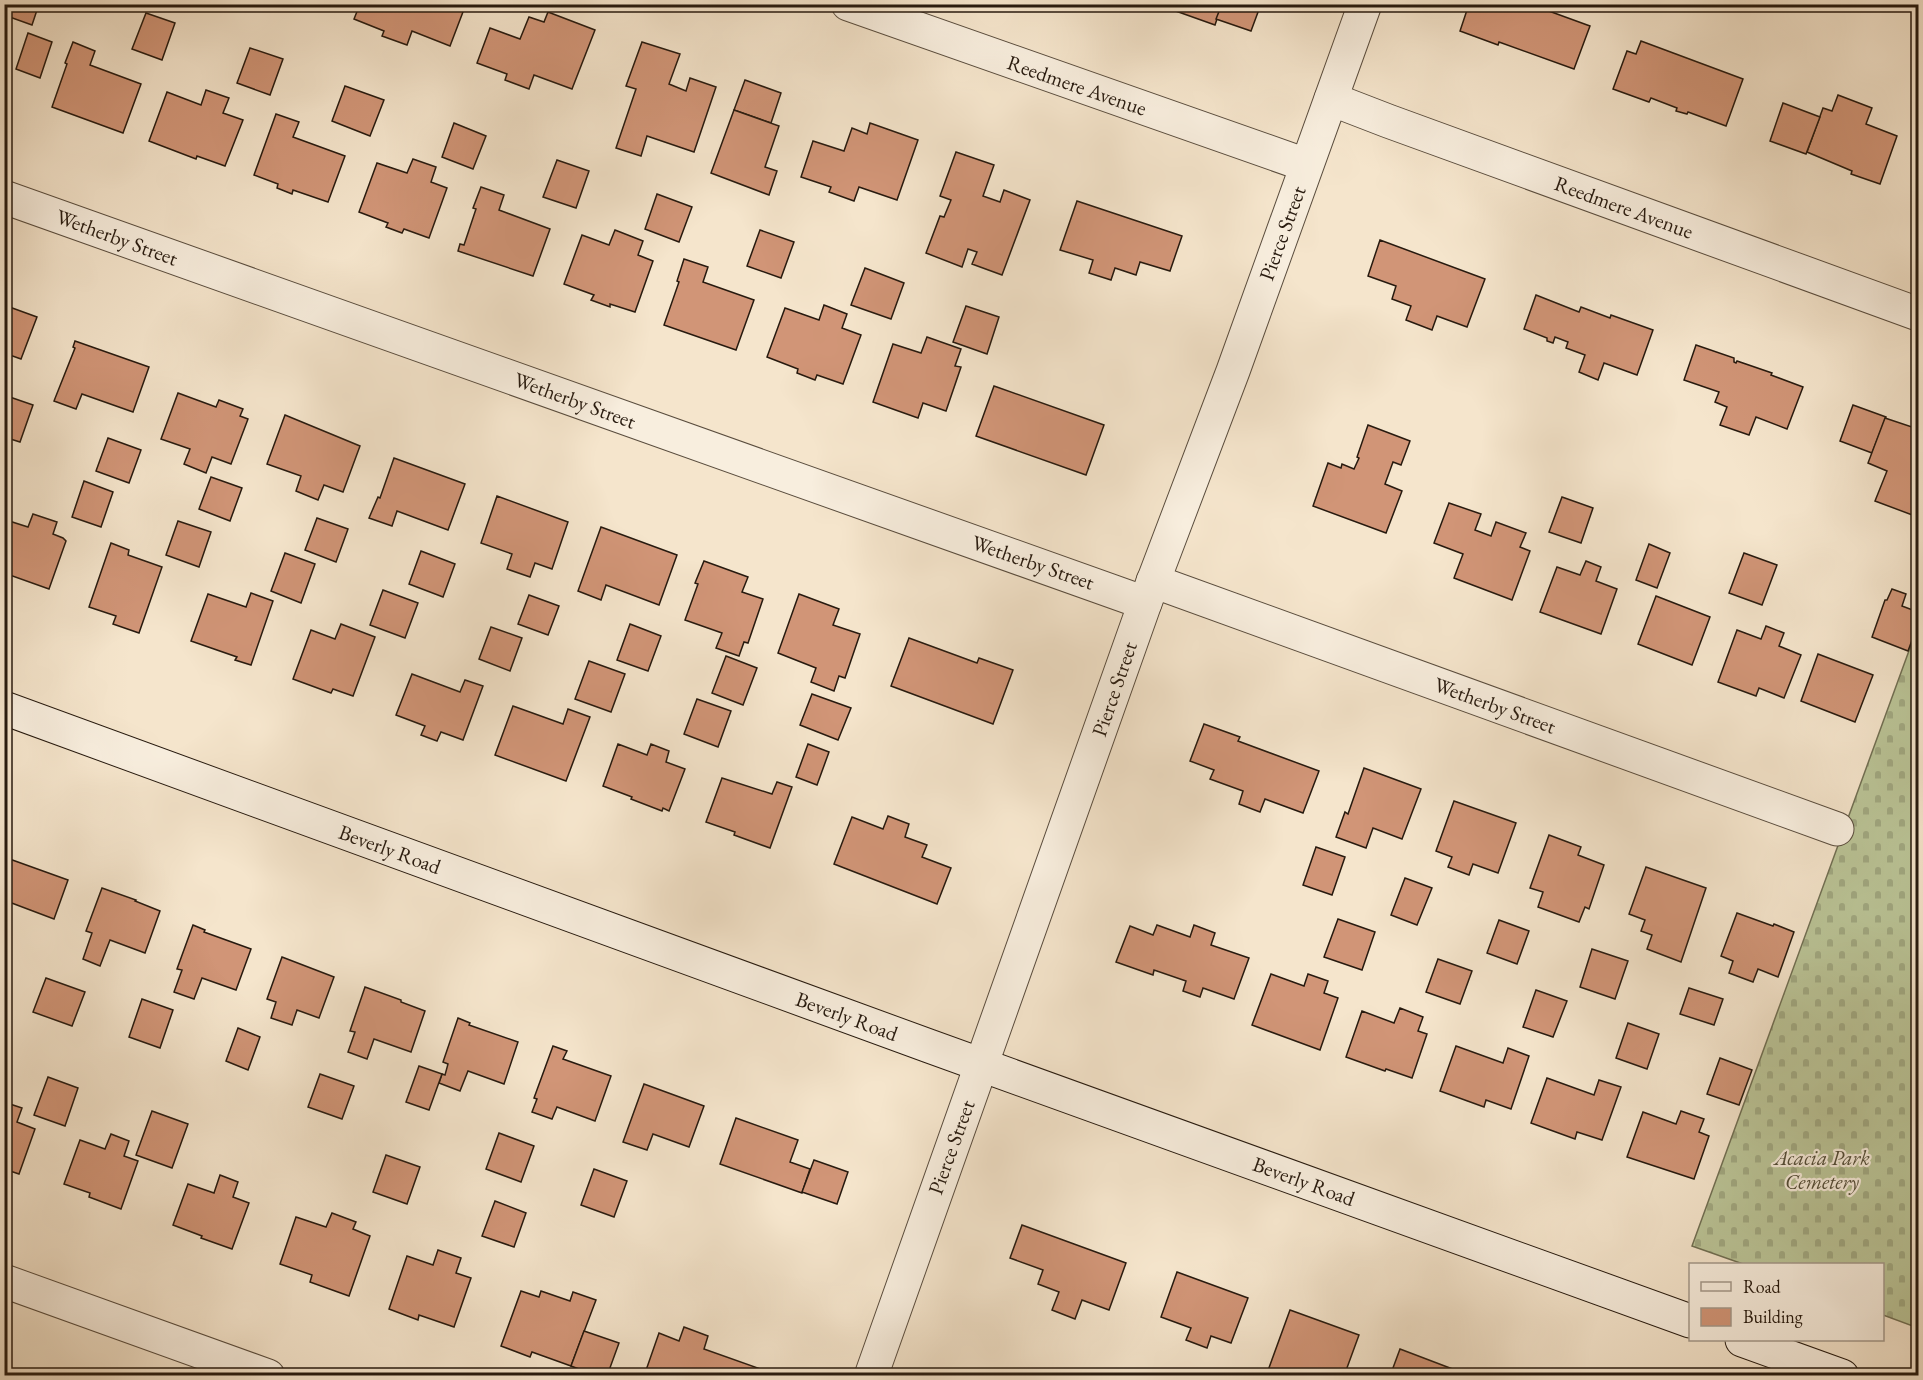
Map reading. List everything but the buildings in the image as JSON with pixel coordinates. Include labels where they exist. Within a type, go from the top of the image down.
[{"type":"street","name":"Reedmere Avenue","points":[[848,4],[1306,165]]},
{"type":"street","name":"Pierce Street","points":[[871,1376],[1149,592],[1233,371],[1365,4]]},
{"type":"street","name":"Reedmere Avenue","points":[[1331,99],[1918,314]]},
{"type":"street","name":"Wetherby Street","points":[[4,197],[1837,829]]},
{"type":"street","name":"Beverly Road","points":[[4,708],[1689,1321]]},
{"type":"street","points":[[4,1281],[268,1376]]},
{"type":"street","points":[[1745,1341],[1842,1376]]},
{"type":"green space","name":"Acacia Park Cemetery","points":[[1918,626],[1918,1328],[1884,1315],[1884,1263],[1740,1263],[1692,1246]]}]
